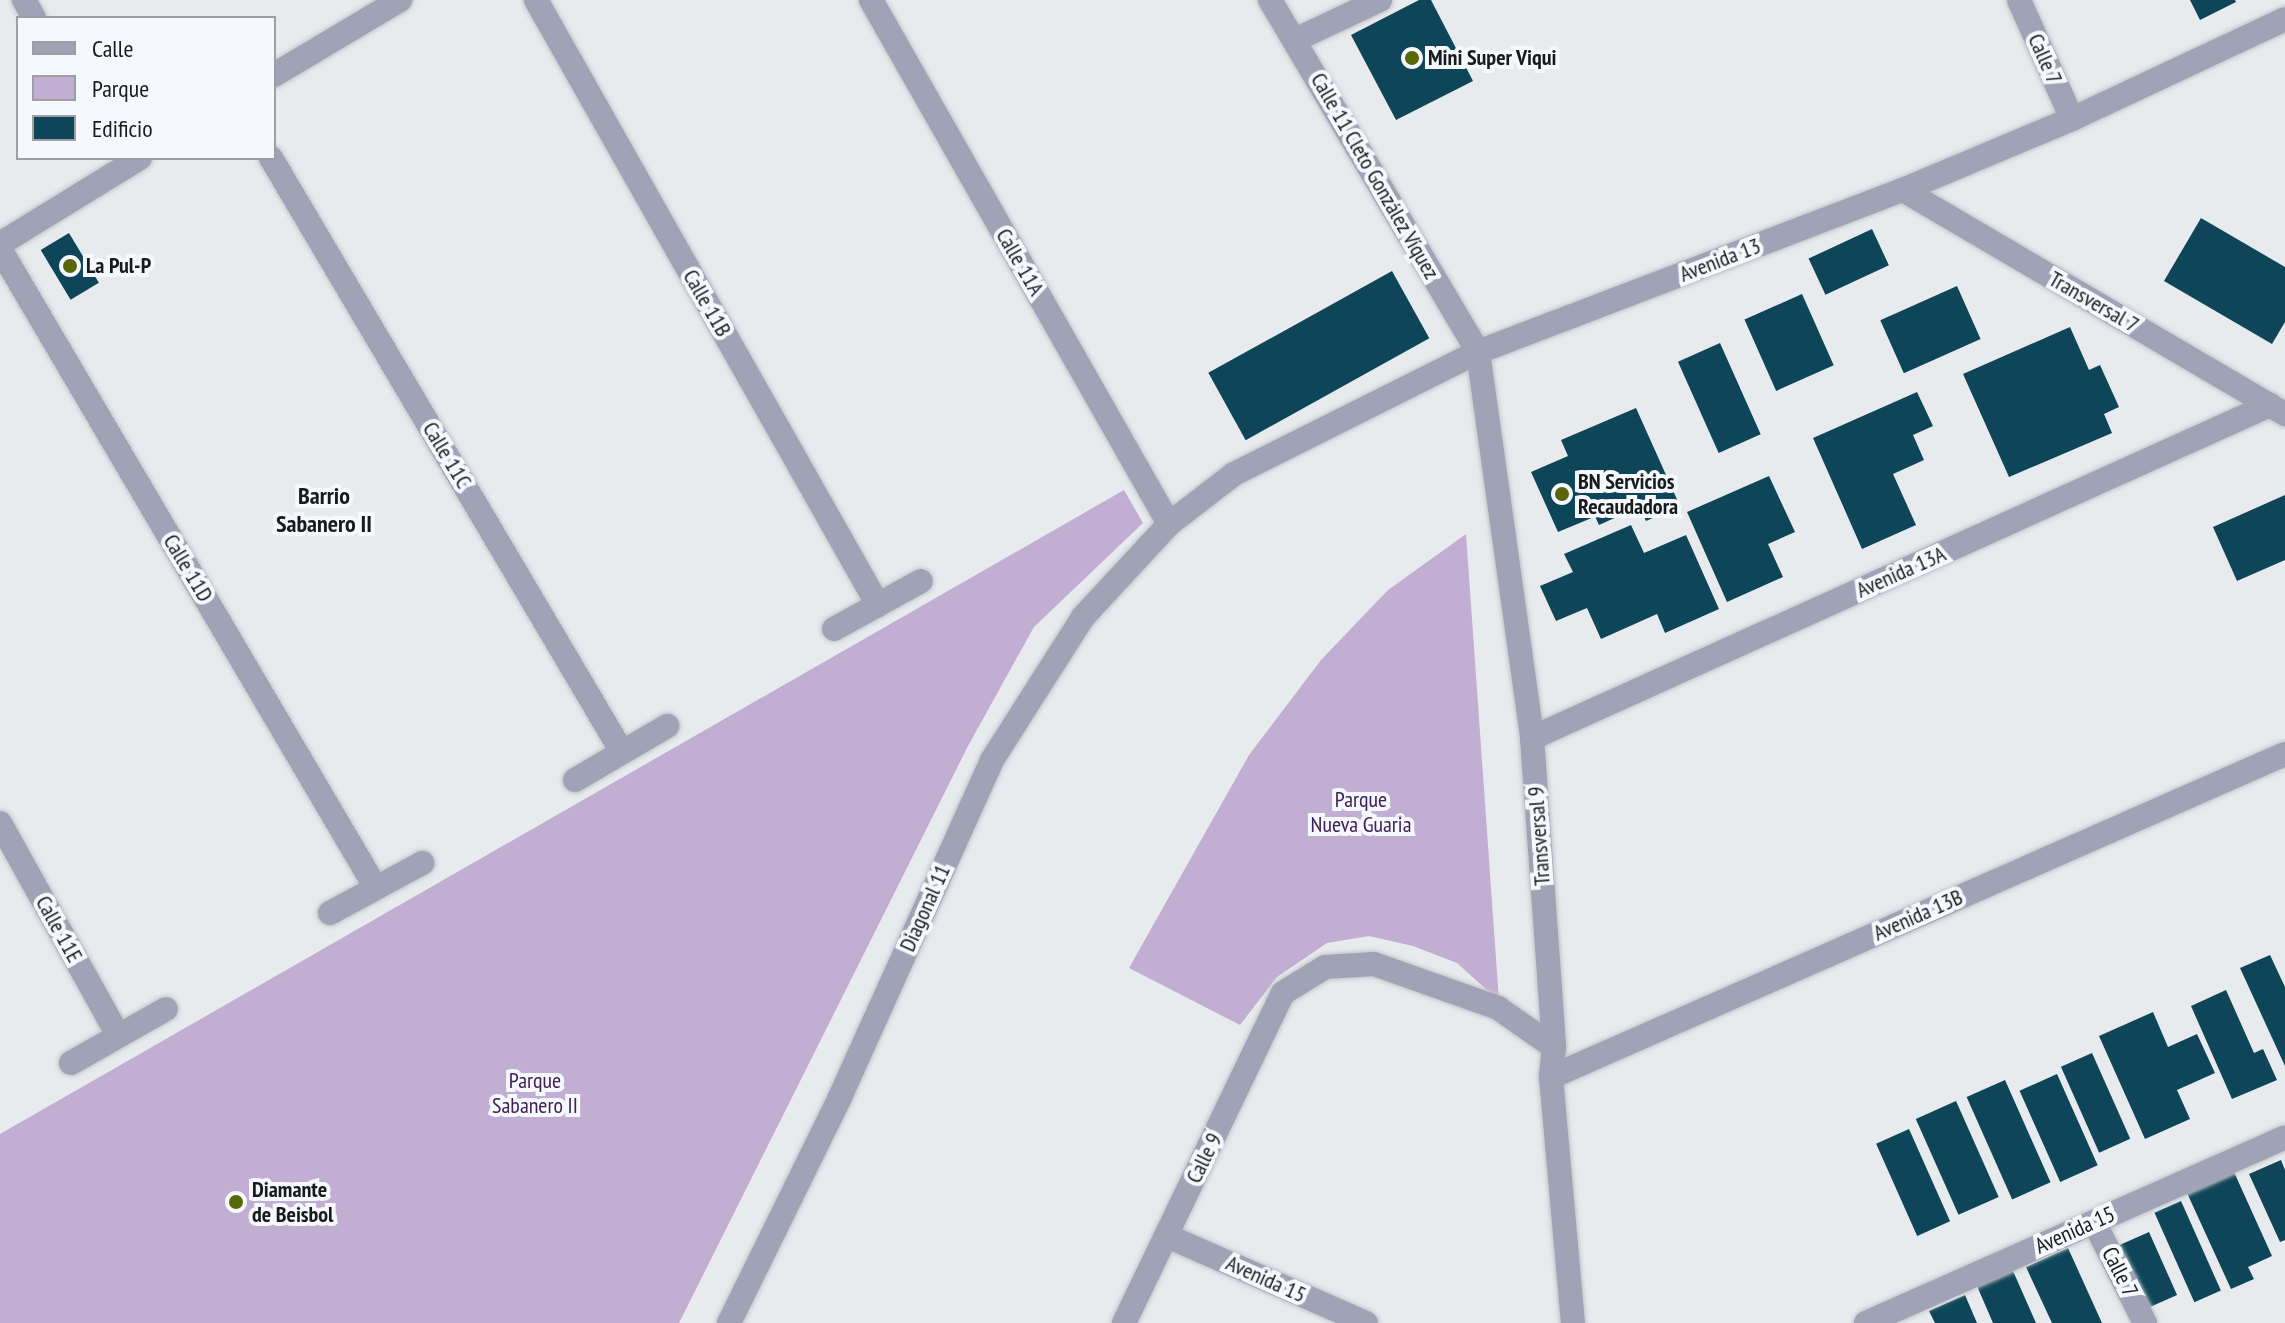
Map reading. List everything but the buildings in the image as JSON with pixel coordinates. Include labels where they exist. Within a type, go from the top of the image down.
[{"type":"street","name":"Calle 11B","points":[[536,0],[878,605]]},
{"type":"street","name":"Calle 11A","points":[[871,0],[1169,524]]},
{"type":"street","name":"Calle 11 Cleto González Víquez","points":[[1270,0],[1478,352]]},
{"type":"street","points":[[1295,40],[1380,0]]},
{"type":"street","name":"Calle 7","points":[[2019,0],[2072,119]]},
{"type":"street","points":[[276,74],[388,3]]},
{"type":"street","name":"Avenida 13","points":[[1169,524],[1234,474],[1478,352],[1903,190],[2072,119],[2285,19]]},
{"type":"street","name":"Calle 11C","points":[[272,160],[622,752]]},
{"type":"street","points":[[0,246],[114,165]]},
{"type":"street","name":"Transversal 7","points":[[1903,190],[2277,410]]},
{"type":"street","name":"Calle 11D","points":[[0,246],[376,888]]},
{"type":"street","name":"Transversal 9","points":[[1478,352],[1532,738],[1554,1047],[1551,1077],[1573,1323]]},
{"type":"street","name":"Avenida 13A","points":[[1532,738],[2277,410]]},
{"type":"street","name":"Diagonal 11","points":[[729,1323],[840,1097],[992,760],[1083,617],[1169,524]]},
{"type":"street","points":[[834,629],[921,581]]},
{"type":"street","points":[[575,780],[667,726]]},
{"type":"street","name":"Avenida 13B","points":[[1551,1077],[2285,754]]},
{"type":"street","name":"Calle 11E","points":[[0,823],[118,1035]]},
{"type":"street","points":[[330,913],[422,863]]},
{"type":"street","name":"Calle 9","points":[[1124,1323],[1283,993],[1325,967],[1374,964],[1498,1008],[1554,1047]]},
{"type":"street","points":[[71,1063],[166,1009]]},
{"type":"street","name":"Avenida 15","points":[[1866,1323],[2285,1137]]},
{"type":"street","name":"Calle 7","points":[[2094,1222],[2145,1323]]},
{"type":"street","name":"Avenida 15","points":[[1167,1236],[1366,1323]]},
{"type":"green space","name":"Parque Sabanero II","points":[[1124,490],[1143,523],[1034,627],[968,746],[679,1323],[0,1323],[0,1134]]},
{"type":"green space","name":"Parque Nueva Guaria","points":[[1466,534],[1499,1001],[1457,963],[1413,946],[1369,936],[1327,943],[1277,977],[1240,1025],[1129,968],[1249,755],[1321,660],[1388,590]]},
{"type":"place","name":"Mini Super Viqui","points":[[1412,58]]},
{"type":"place","name":"La Pul-P","points":[[70,266]]},
{"type":"place","name":"BN Servicios Recaudadora","points":[[1562,494]]},
{"type":"place","name":"Diamante de Beisbol","points":[[236,1202]]},
{"type":"district","name":"Barrio Sabanero II","points":[[324,510]]}]
